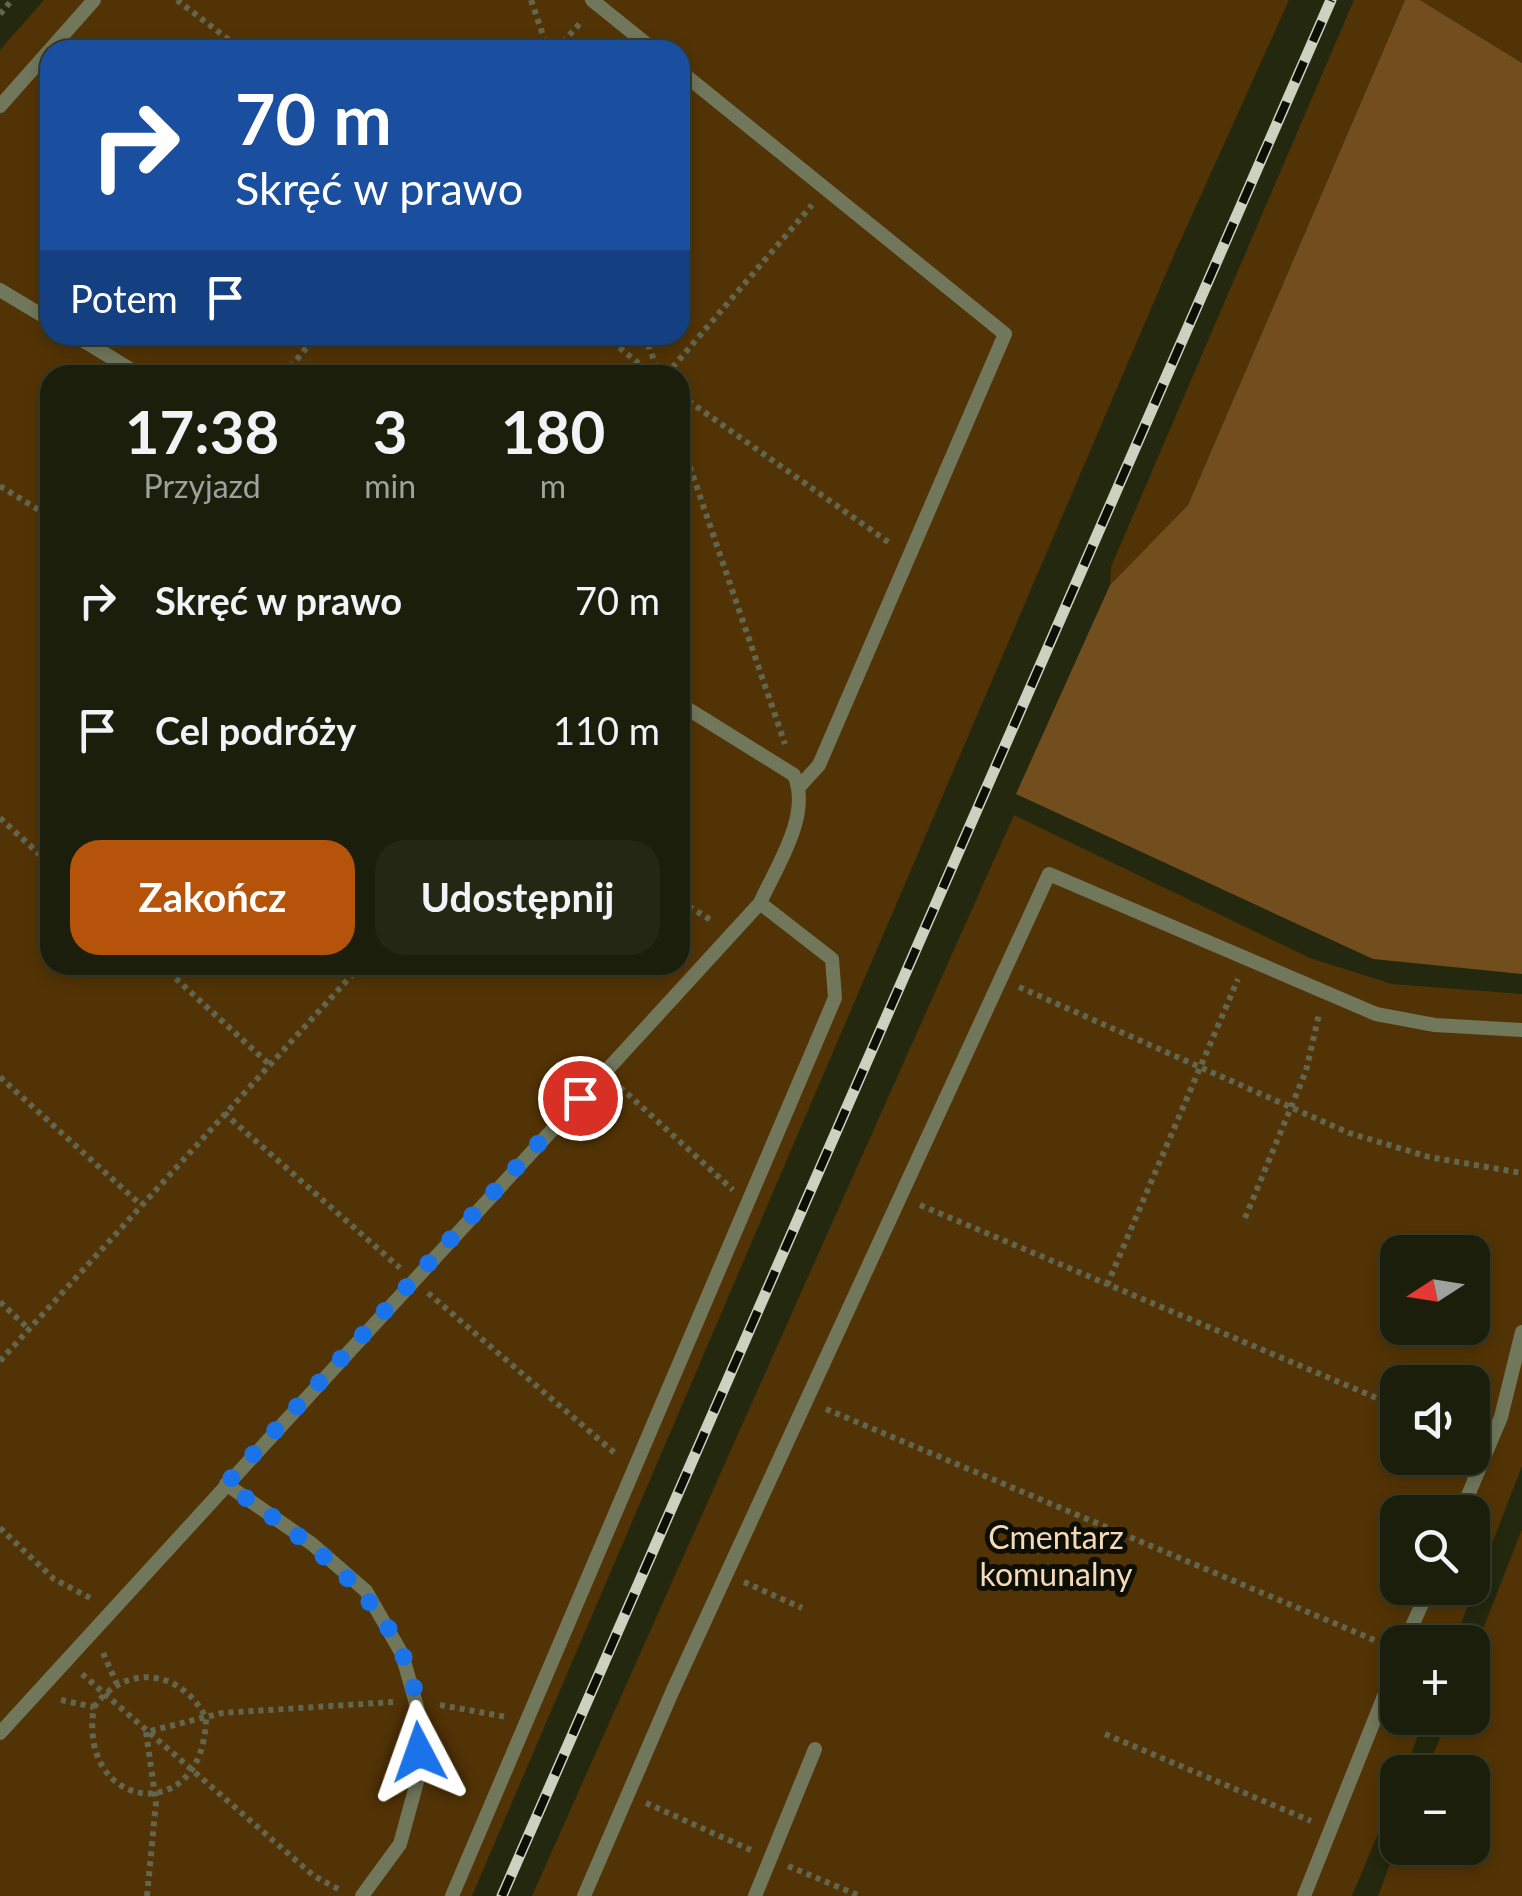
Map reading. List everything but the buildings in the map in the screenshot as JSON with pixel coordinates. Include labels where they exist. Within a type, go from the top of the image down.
[{"type":"lane","points":[[59,40],[94,0]]},
{"type":"lane","points":[[594,2],[642,40]]},
{"type":"lane","points":[[0,106],[40,61]]},
{"type":"lane","points":[[690,79],[1005,334],[819,764],[799,786]]},
{"type":"lane","points":[[0,290],[40,314]]},
{"type":"lane","points":[[90,345],[124,365]]},
{"type":"lane","points":[[0,1733],[760,903],[796,821],[799,786],[794,775],[690,710]]},
{"type":"lane","points":[[584,1896],[727,1574],[1049,874],[1376,1014],[1435,1024],[1522,1030]]},
{"type":"lane","points":[[452,1896],[835,998],[832,959],[760,903]]},
{"type":"lane","points":[[1467,1495],[1501,1417],[1522,1332]]},
{"type":"lane","points":[[226,1484],[312,1544],[366,1591],[402,1654],[421,1722],[417,1782],[400,1844],[362,1896]]},
{"type":"lane","points":[[1304,1896],[1380,1706]]},
{"type":"lane","points":[[755,1896],[815,1748]]},
{"type":"path","points":[[0,14],[12,0]]},
{"type":"path","points":[[177,0],[229,40]]},
{"type":"path","points":[[531,0],[545,40]]},
{"type":"path","points":[[564,40],[594,2]]},
{"type":"path","points":[[690,341],[826,190]]},
{"type":"path","points":[[292,365],[309,345]]},
{"type":"path","points":[[618,345],[645,365]]},
{"type":"path","points":[[668,365],[686,345]]},
{"type":"path","points":[[690,401],[908,557]]},
{"type":"path","points":[[690,467],[799,786]]},
{"type":"path","points":[[0,486],[40,511]]},
{"type":"path","points":[[0,818],[40,855]]},
{"type":"path","points":[[690,907],[732,933]]},
{"type":"path","points":[[1107,1285],[1247,960]]},
{"type":"path","points":[[172,975],[269,1064]]},
{"type":"path","points":[[0,1361],[352,975]]},
{"type":"path","points":[[1000,979],[1350,1133],[1429,1157],[1522,1173]]},
{"type":"path","points":[[1245,1218],[1306,1071],[1323,994]]},
{"type":"path","points":[[604,1072],[748,1204]]},
{"type":"path","points":[[0,1077],[141,1205]]},
{"type":"path","points":[[900,1196],[1380,1399]]},
{"type":"path","points":[[0,1302],[29,1329]]},
{"type":"path","points":[[806,1401],[1380,1642]]},
{"type":"path","points":[[0,1528],[54,1578],[111,1610]]},
{"type":"path","points":[[727,1574],[802,1608]]},
{"type":"path","points":[[78,1670],[102,1696],[314,1876],[350,1896]]},
{"type":"path","points":[[163,1678],[189,1692],[206,1718],[204,1750],[194,1772],[177,1786],[154,1792],[122,1786],[98,1763],[90,1732],[94,1708],[102,1696],[124,1680],[163,1678]]},
{"type":"path","points":[[35,1694],[94,1708]]},
{"type":"path","points":[[146,1732],[222,1713],[415,1700],[528,1721]]},
{"type":"path","points":[[146,1732],[154,1792],[146,1896]]},
{"type":"path","points":[[1104,1734],[1330,1830]]},
{"type":"path","points":[[628,1795],[860,1896]]},
{"type":"green space","points":[[44,0],[1289,0],[1174,255],[472,1896],[0,1896],[0,50]]},
{"type":"green space","points":[[1354,0],[1405,0],[1188,505],[1110,585],[1111,567]]},
{"type":"green space","points":[[1420,0],[1522,0],[1522,63]]},
{"type":"green space","name":"Cmentarz komunalny","points":[[1014,815],[1310,958],[1392,984],[1522,994],[1522,1466],[1490,1549],[1490,1495],[1380,1495],[1380,1605],[1468,1605],[1461,1625],[1380,1625],[1380,1735],[1418,1735],[1411,1755],[1380,1755],[1380,1829],[1352,1896],[532,1896]]},
{"type":"green space","points":[[1522,1529],[1522,1896],[1378,1896],[1390,1865],[1490,1865],[1490,1755],[1433,1755],[1441,1735],[1490,1735],[1490,1625],[1485,1625]]},
{"type":"shaded area","points":[[1405,0],[1420,0],[1522,63],[1522,974],[1373,959],[1016,794],[1110,585],[1188,505]]},
{"type":"railway","points":[[502,1896],[1331,0]]},
{"type":"route","points":[[419,1752],[421,1722],[402,1654],[366,1591],[312,1544],[226,1484],[580,1098]]}]
